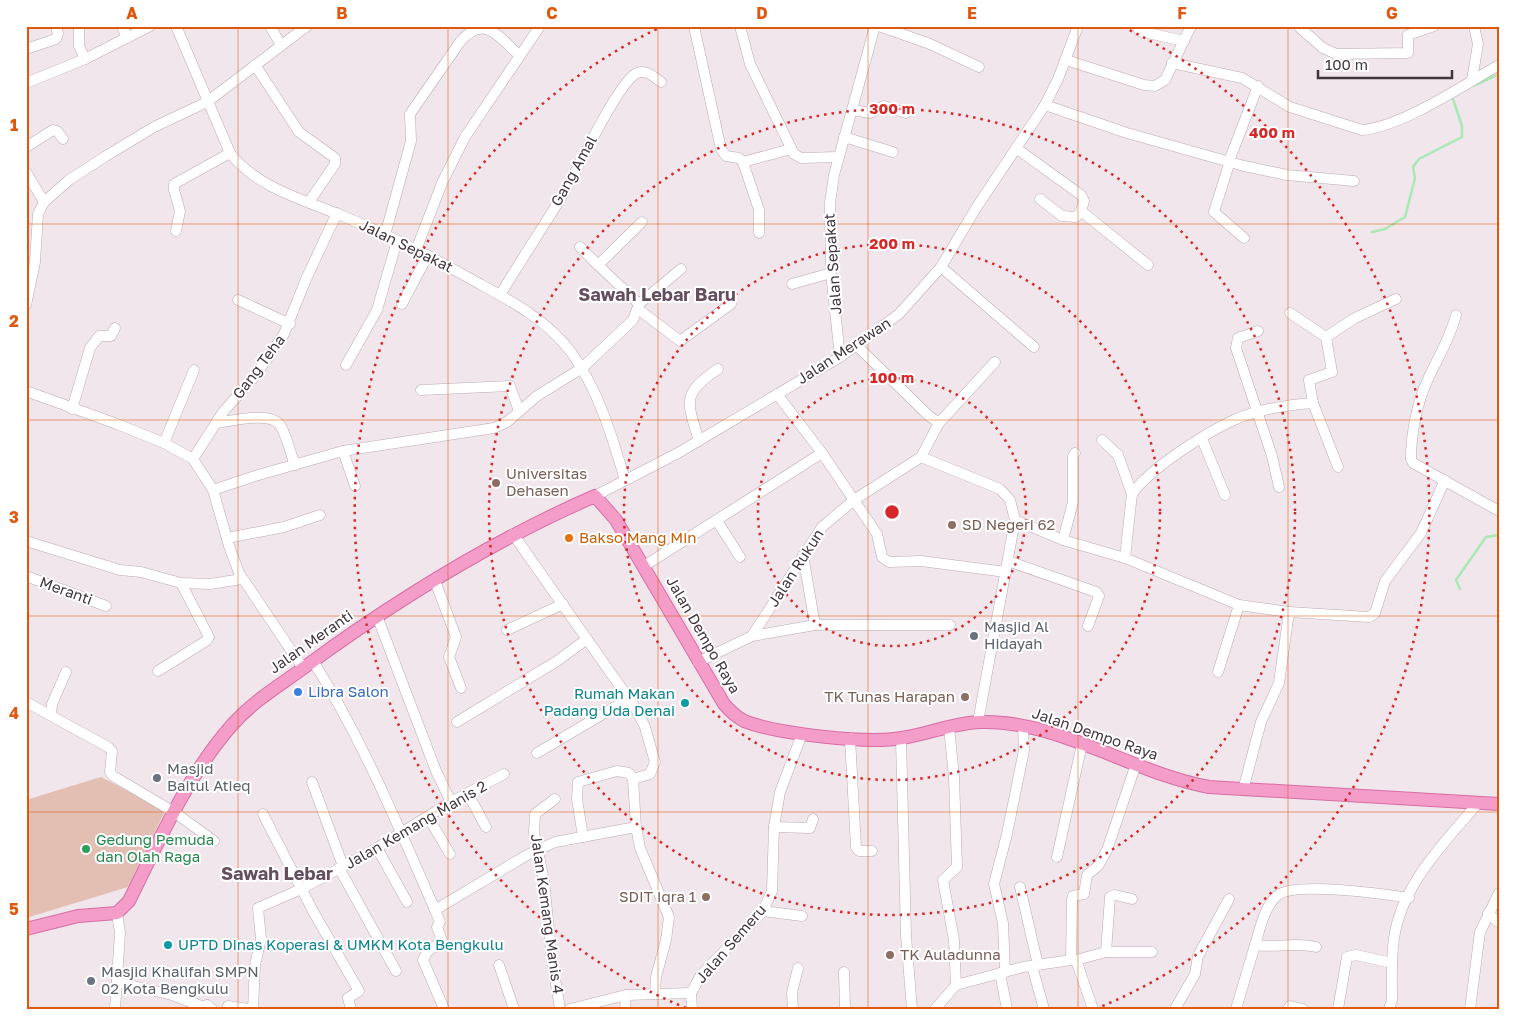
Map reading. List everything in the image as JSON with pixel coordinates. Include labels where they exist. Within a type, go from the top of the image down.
[{"type":"main road","name":"Jalan Meranti","points":[[117,913],[129,901],[174,812],[207,756],[240,715],[267,692],[377,616],[513,534],[595,496]]},
{"type":"main road","name":"Jalan Dempo Raya","points":[[595,496],[616,520],[724,704],[744,721],[802,734],[850,738],[901,739],[978,722],[1023,726],[1082,744],[1184,782],[1243,790],[1399,796],[1499,804]]},
{"type":"main road","points":[[26,930],[78,916],[117,913]]},
{"type":"street","points":[[26,49],[56,39],[58,34],[56,26]]},
{"type":"street","points":[[79,26],[79,46],[84,59]]},
{"type":"street","points":[[122,26],[127,38]]},
{"type":"street","points":[[26,84],[84,59],[150,26]]},
{"type":"street","name":"Jalan Sepakat","points":[[176,26],[230,153],[251,174],[309,202],[428,254],[500,295],[553,332],[582,368],[606,420],[625,480]]},
{"type":"street","points":[[270,26],[281,44]]},
{"type":"street","points":[[26,305],[38,214],[44,202],[69,180],[106,156],[154,127],[207,102],[307,26]]},
{"type":"street","points":[[416,250],[456,155],[519,55],[540,26]]},
{"type":"street","points":[[694,26],[721,149],[726,156],[739,158],[743,162],[759,210],[759,233]]},
{"type":"street","points":[[740,26],[750,64],[791,149],[797,156],[802,158],[839,157]]},
{"type":"street","points":[[877,26],[930,44],[979,67]]},
{"type":"street","name":"Jalan Sepakat","points":[[840,357],[831,273],[830,203],[844,137],[877,26]]},
{"type":"street","name":"Jalan Merawan","points":[[595,496],[699,441],[840,357],[899,314],[941,267],[1045,105],[1066,60],[1078,26]]},
{"type":"street","points":[[1066,60],[1151,86],[1158,85],[1165,80],[1190,26]]},
{"type":"street","points":[[1298,26],[1323,48],[1336,54],[1408,53],[1408,31],[1434,26]]},
{"type":"street","points":[[1472,80],[1478,44],[1474,26]]},
{"type":"street","points":[[385,234],[410,147],[410,114],[460,42],[470,31],[484,28],[492,31],[519,55]]},
{"type":"street","points":[[1139,31],[1184,41]]},
{"type":"street","points":[[1172,63],[1238,76],[1258,86],[1290,107],[1362,130],[1373,129],[1394,121],[1499,65]]},
{"type":"street","points":[[255,65],[299,132],[335,158],[335,164],[309,202]]},
{"type":"street","name":"Gang Amal","points":[[500,295],[565,190],[598,127],[628,82],[637,73],[644,72],[661,82]]},
{"type":"street","points":[[1244,238],[1214,212],[1229,161],[1258,86]]},
{"type":"street","points":[[1045,105],[1127,133],[1229,161],[1287,175],[1354,182]]},
{"type":"street","points":[[853,110],[870,113],[884,106],[906,113]]},
{"type":"street","points":[[26,147],[53,130],[57,131],[63,139]]},
{"type":"street","points":[[844,137],[893,152]]},
{"type":"street","points":[[1016,148],[1081,195],[1084,201],[1081,211],[1076,217],[1067,217],[1040,199]]},
{"type":"street","points":[[743,162],[791,149]]},
{"type":"street","points":[[176,231],[180,211],[174,184],[230,153]]},
{"type":"street","points":[[26,172],[44,202]]},
{"type":"street","points":[[1081,211],[1148,265]]},
{"type":"street","name":"Gang Teha","points":[[192,458],[216,423],[269,358],[290,324],[306,280],[337,214]]},
{"type":"street","points":[[598,266],[642,222]]},
{"type":"street","points":[[346,365],[377,310],[398,241]]},
{"type":"street","points":[[580,247],[639,306],[680,340],[731,304]]},
{"type":"street","points":[[402,304],[428,254]]},
{"type":"street","points":[[941,267],[1034,347]]},
{"type":"street","points":[[213,490],[343,451],[494,428],[506,422],[537,396],[582,368],[633,320],[639,306],[681,269]]},
{"type":"street","points":[[792,284],[831,273]]},
{"type":"street","points":[[1326,337],[1355,318],[1396,299]]},
{"type":"street","points":[[238,300],[290,324]]},
{"type":"street","points":[[1290,313],[1326,337],[1332,372],[1309,380],[1313,403],[1338,467]]},
{"type":"street","points":[[1456,315],[1447,342],[1428,379],[1420,401],[1411,459],[1413,463],[1499,511]]},
{"type":"street","points":[[72,408],[90,348],[99,336],[111,336],[115,328]]},
{"type":"street","points":[[1258,331],[1239,338],[1236,342],[1279,487]]},
{"type":"street","points":[[857,346],[929,416],[940,423]]},
{"type":"street","name":"Jalan Rukun","points":[[752,636],[822,527],[854,500],[921,457],[940,423],[995,362]]},
{"type":"street","points":[[699,441],[690,410],[690,397],[697,384],[718,369]]},
{"type":"street","points":[[164,443],[194,370]]},
{"type":"street","points":[[421,390],[508,386],[512,388],[519,411]]},
{"type":"street","points":[[26,391],[164,443],[192,458],[213,490],[227,538],[242,579],[341,707],[402,834],[440,922],[438,928],[442,940],[425,953],[423,960],[444,1009]]},
{"type":"street","points":[[777,394],[822,453],[877,534],[882,557],[889,562],[921,561],[1006,572]]},
{"type":"street","points":[[1125,558],[1132,494],[1137,486],[1160,467],[1235,419],[1313,403]]},
{"type":"street","points":[[216,423],[256,418],[274,420],[281,427],[294,465]]},
{"type":"street","points":[[1202,439],[1225,495]]},
{"type":"street","points":[[1102,440],[1118,455],[1132,494]]},
{"type":"street","points":[[343,451],[355,486]]},
{"type":"street","points":[[644,566],[822,453]]},
{"type":"street","points":[[1063,540],[1073,502],[1072,463],[1075,453]]},
{"type":"street","points":[[921,457],[1000,488],[1010,500],[1015,520],[978,722]]},
{"type":"street","points":[[1015,520],[1063,540],[1125,558],[1238,605],[1289,612],[1372,616],[1376,610],[1385,581],[1421,533],[1445,480]]},
{"type":"street","points":[[227,538],[284,527],[320,515]]},
{"type":"street","points":[[717,521],[740,557]]},
{"type":"street","points":[[513,534],[630,698],[645,726],[655,762],[650,774],[633,780]]},
{"type":"street","points":[[26,541],[120,570],[141,572],[181,583],[210,584],[242,579]]},
{"type":"street","points":[[803,555],[815,625]]},
{"type":"street","points":[[1008,561],[1096,592],[1099,596],[1088,626]]},
{"type":"street","name":"Meranti","points":[[26,576],[106,606]]},
{"type":"street","points":[[435,581],[456,637],[449,657],[461,688]]},
{"type":"street","points":[[158,671],[206,641],[209,636],[181,583]]},
{"type":"street","points":[[507,630],[563,604]]},
{"type":"street","points":[[1218,672],[1238,605]]},
{"type":"street","points":[[1243,790],[1256,736],[1279,683],[1289,612]]},
{"type":"street","points":[[377,616],[436,771],[451,802]]},
{"type":"street","points":[[698,662],[752,636],[815,625],[950,625]]},
{"type":"street","points":[[457,722],[550,665],[587,639]]},
{"type":"street","points":[[51,715],[52,704],[66,672]]},
{"type":"street","points":[[537,752],[630,698]]},
{"type":"street","points":[[26,702],[108,747],[112,751],[111,775],[174,812],[214,841]]},
{"type":"street","points":[[1007,1009],[1002,972],[1003,923],[994,884],[1007,834],[1024,750],[1023,726]]},
{"type":"street","points":[[950,727],[957,867],[943,880],[954,940],[956,985]]},
{"type":"street","name":"Jalan Semeru","points":[[692,1009],[691,993],[701,975],[763,911],[772,891],[774,827],[780,792],[802,734]]},
{"type":"street","points":[[850,738],[856,847],[859,852],[872,850]]},
{"type":"street","points":[[901,739],[906,936],[912,1009]]},
{"type":"street","points":[[1057,858],[1082,744]]},
{"type":"street","points":[[1093,1009],[1074,960],[1072,900],[1073,896],[1084,894],[1087,875],[1096,868],[1107,850],[1136,764]]},
{"type":"street","points":[[583,837],[577,799],[578,782],[620,770],[629,773],[633,780],[636,827],[640,848],[669,918],[666,940],[656,977],[655,993]]},
{"type":"street","name":"Jalan Kemang Manis 2","points":[[251,1009],[255,965],[261,939],[258,909],[301,889],[377,848],[451,802],[504,774]]},
{"type":"street","points":[[312,782],[341,867],[396,971]]},
{"type":"street","points":[[468,794],[486,827]]},
{"type":"street","name":"Jalan Kemang Manis 4","points":[[555,799],[536,814],[534,827],[560,1009]]},
{"type":"street","points":[[1389,1009],[1392,1000],[1392,962],[1396,928],[1409,898],[1428,863],[1479,802]]},
{"type":"street","points":[[263,814],[301,889],[359,991],[348,998],[351,1009]]},
{"type":"street","points":[[428,817],[450,854]]},
{"type":"street","points":[[774,827],[810,828],[813,826],[813,819]]},
{"type":"street","points":[[435,910],[555,842],[636,827]]},
{"type":"street","points":[[377,848],[407,902]]},
{"type":"street","points":[[1020,886],[1044,1009]]},
{"type":"street","points":[[1236,1009],[1254,944],[1272,902],[1278,894],[1287,890],[1342,891],[1409,898]]},
{"type":"street","points":[[1470,1009],[1478,938],[1488,913],[1499,894]]},
{"type":"street","points":[[1106,952],[1108,903],[1110,897],[1115,895],[1132,899]]},
{"type":"street","points":[[1175,1009],[1194,974],[1198,956],[1229,899]]},
{"type":"street","points":[[763,911],[802,916]]},
{"type":"street","points":[[115,1009],[120,933],[117,913]]},
{"type":"street","points":[[1488,913],[1499,923]]},
{"type":"street","points":[[1254,944],[1271,947],[1290,945],[1316,947]]},
{"type":"street","points":[[937,1008],[956,985],[1002,972],[1074,960],[1106,952],[1152,952]]},
{"type":"street","points":[[1338,1009],[1347,957],[1356,955],[1392,962]]},
{"type":"street","points":[[499,965],[514,1009]]},
{"type":"street","points":[[793,1009],[792,993],[798,968]]},
{"type":"street","points":[[844,972],[845,1009]]},
{"type":"street","points":[[118,982],[172,996],[204,1007],[207,1005],[212,1009]]},
{"type":"street","points":[[570,1009],[626,995],[691,993]]},
{"type":"street","points":[[626,995],[626,1009]]},
{"type":"street","points":[[228,1006],[251,1009]]},
{"type":"street","points":[[1288,1009],[1290,1006],[1303,1009]]},
{"type":"shaded area","name":"Gedung Pemuda dan Olah Raga","points":[[101,777],[165,811],[128,887],[26,918],[26,800]]},
{"type":"waterway","points":[[1473,86],[1499,74]]},
{"type":"waterway","points":[[1372,232],[1385,229],[1405,217],[1415,178],[1413,167],[1419,159],[1462,137],[1462,126],[1452,96]]},
{"type":"waterway","points":[[1460,589],[1456,580],[1486,537],[1499,535]]},
{"type":"place","name":"Universitas Dehasen","points":[[496,483]]},
{"type":"place","name":"SD Negeri 62","points":[[952,525]]},
{"type":"place","name":"Bakso Mang Min","points":[[569,538]]},
{"type":"place","name":"Masjid Al Hidayah","points":[[974,636]]},
{"type":"place","name":"Libra Salon","points":[[298,692]]},
{"type":"place","name":"TK Tunas Harapan","points":[[965,697]]},
{"type":"place","name":"Rumah Makan Padang Uda Denai","points":[[685,703]]},
{"type":"place","name":"Masjid Baitul Atieq","points":[[157,778]]},
{"type":"place","name":"Gedung Pemuda dan Olah Raga","points":[[86,849]]},
{"type":"place","name":"SDIT Iqra 1","points":[[706,897]]},
{"type":"place","name":"UPTD Dinas Koperasi & UMKM Kota Bengkulu","points":[[168,945]]},
{"type":"place","name":"TK Auladunna","points":[[890,955]]},
{"type":"place","name":"Masjid Khalifah SMPN 02 Kota Bengkulu","points":[[91,981]]},
{"type":"district","name":"Sawah Lebar Baru","points":[[657,295]]},
{"type":"district","name":"Sawah Lebar","points":[[277,874]]}]
